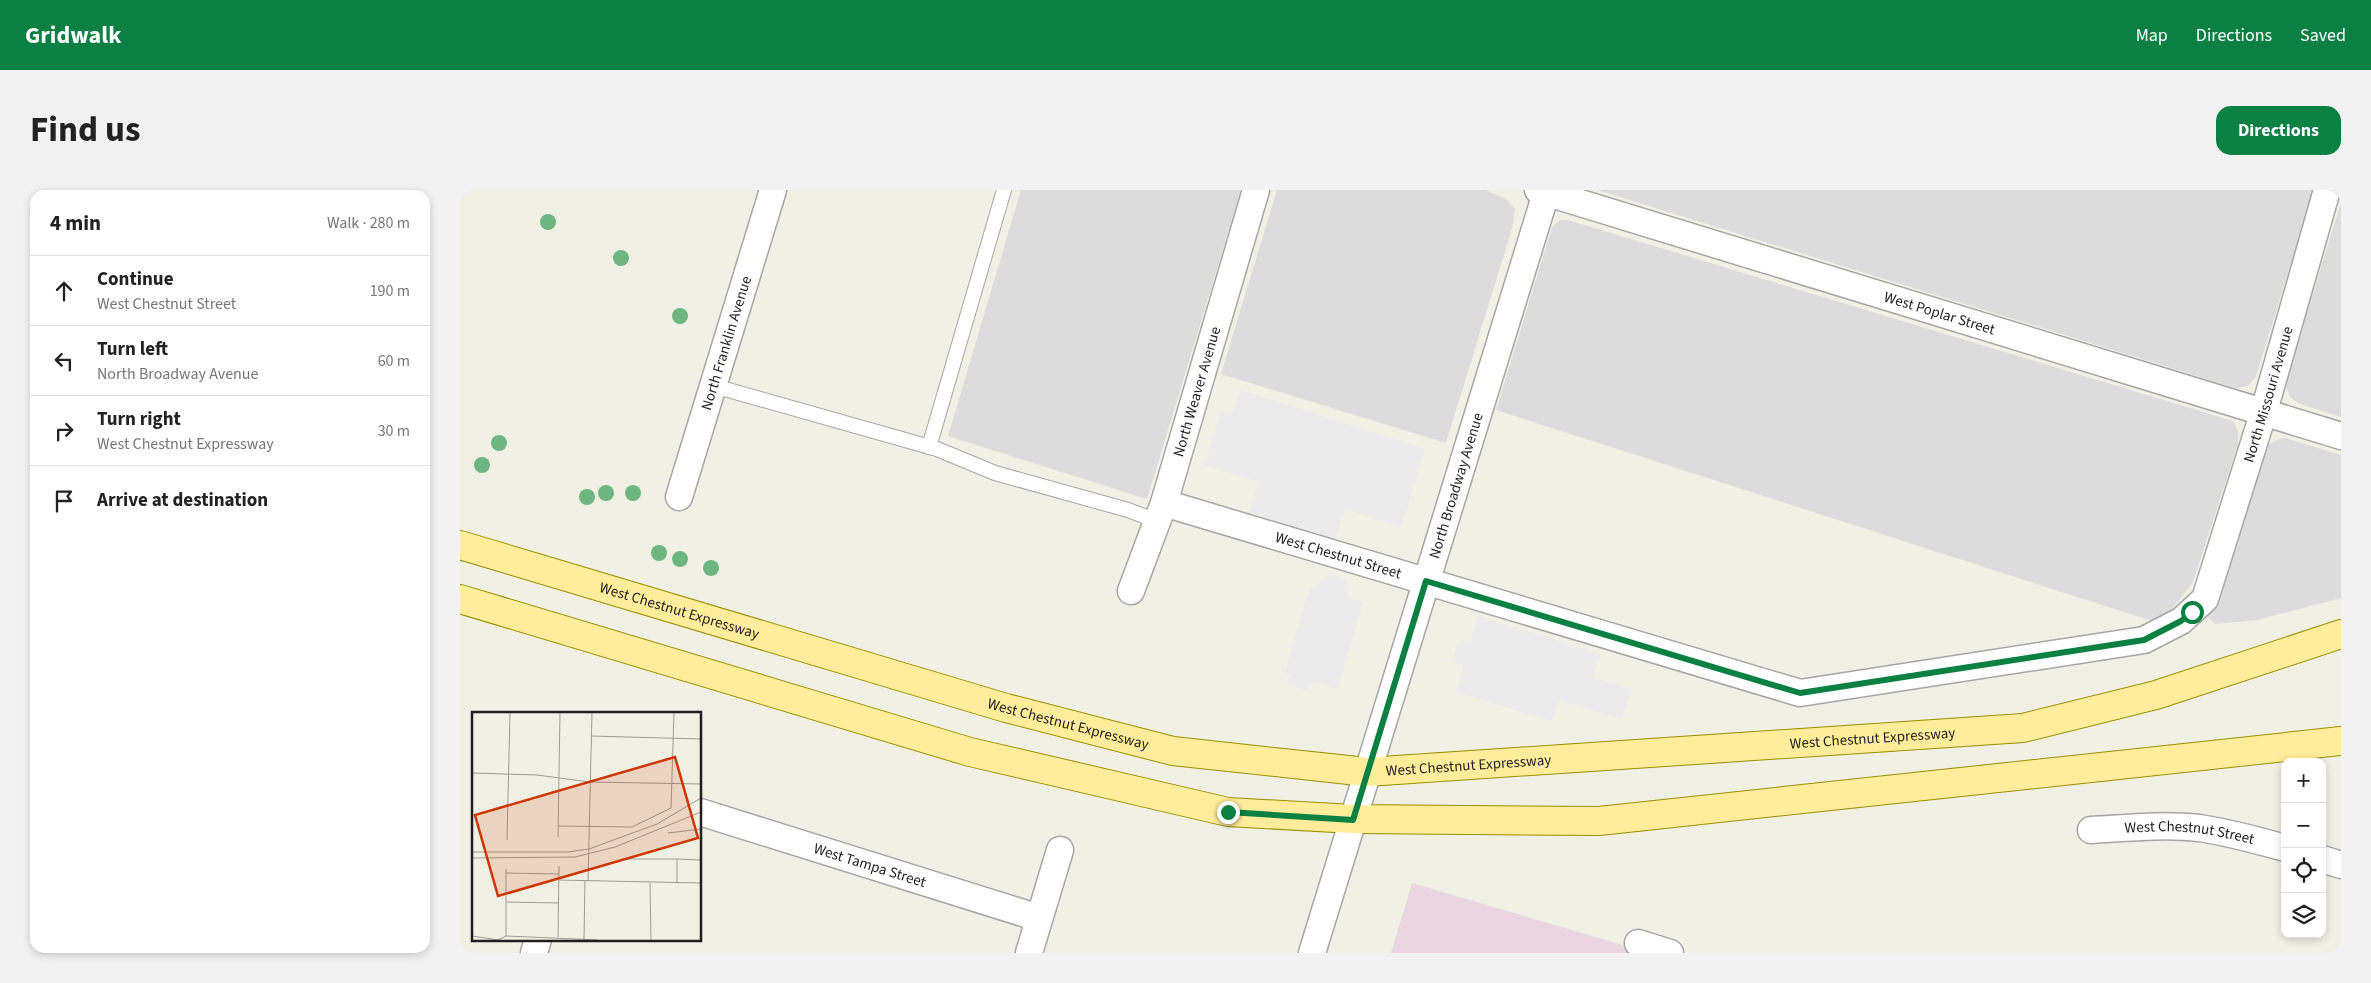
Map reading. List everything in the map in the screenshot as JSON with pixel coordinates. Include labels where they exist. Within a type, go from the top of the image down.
[{"type":"main road","name":"West Chestnut Expressway","points":[[460,545],[1006,708],[1173,751],[1367,772],[2023,728],[2156,695],[2341,634]]},
{"type":"main road","points":[[460,599],[970,752],[1228,812],[1353,820],[1599,821],[2341,741]]},
{"type":"street","name":"North Franklin Avenue","points":[[679,497],[773,190]]},
{"type":"street","name":"North Weaver Avenue","points":[[1131,591],[1161,512],[1256,190]]},
{"type":"street","name":"North Missouri Avenue","points":[[2205,599],[2264,411],[2327,190]]},
{"type":"street","name":"West Poplar Street","points":[[1544,191],[2341,436]]},
{"type":"street","name":"North Broadway Avenue","points":[[1312,953],[1544,191]]},
{"type":"street","name":"West Chestnut Street","points":[[1161,512],[1426,581],[1800,693],[2144,640],[2181,621],[2205,599]]},
{"type":"street","name":"West Tampa Street","points":[[701,812],[1039,918]]},
{"type":"street","name":"West Chestnut Street","points":[[2091,830],[2156,826],[2198,828],[2245,837],[2281,847]]},
{"type":"street","points":[[1029,953],[1060,850]]},
{"type":"street","points":[[2326,861],[2341,865]]},
{"type":"street","points":[[534,953],[538,940]]},
{"type":"street","points":[[1638,943],[1670,953]]},
{"type":"lane","points":[[929,446],[1004,190]]},
{"type":"lane","points":[[714,386],[929,446],[995,473],[1128,510],[1161,512]]},
{"type":"shaded area","points":[[1021,190],[1241,190],[1147,499],[948,436]]},
{"type":"shaded area","points":[[1277,190],[1485,190],[1506,199],[1515,209],[1513,225],[1446,443],[1221,374]]},
{"type":"shaded area","points":[[1597,190],[2314,190],[2256,376],[2248,386],[2236,388]]},
{"type":"shaded area","points":[[2341,203],[2341,417],[2300,404],[2290,397],[2286,386],[2287,376]]},
{"type":"shaded area","points":[[1560,220],[1568,220],[2233,421],[2238,432],[2238,444],[2193,582],[2165,618],[2155,622],[1496,410],[1552,227]]},
{"type":"shaded area","points":[[1241,390],[1425,449],[1401,527],[1345,509],[1335,540],[1249,513],[1259,482],[1204,465],[1221,412],[1232,415]]},
{"type":"shaded area","points":[[2285,438],[2341,455],[2341,598],[2257,620],[2215,624],[2204,614],[2263,449],[2274,441]]},
{"type":"shaded area","points":[[1328,573],[1346,580],[1349,598],[1363,602],[1338,689],[1313,681],[1306,690],[1287,685],[1290,675],[1285,673],[1310,586],[1316,587],[1326,578]]},
{"type":"shaded area","points":[[1478,616],[1600,654],[1593,677],[1632,690],[1622,719],[1559,700],[1552,721],[1456,692],[1464,665],[1452,662],[1459,639],[1470,643]]},
{"type":"shaded area","points":[[1412,883],[1650,953],[1391,953]]},
{"type":"route","points":[[1228,812],[1353,820],[1426,581],[1800,693],[2144,640],[2181,621],[2192,612]]}]
